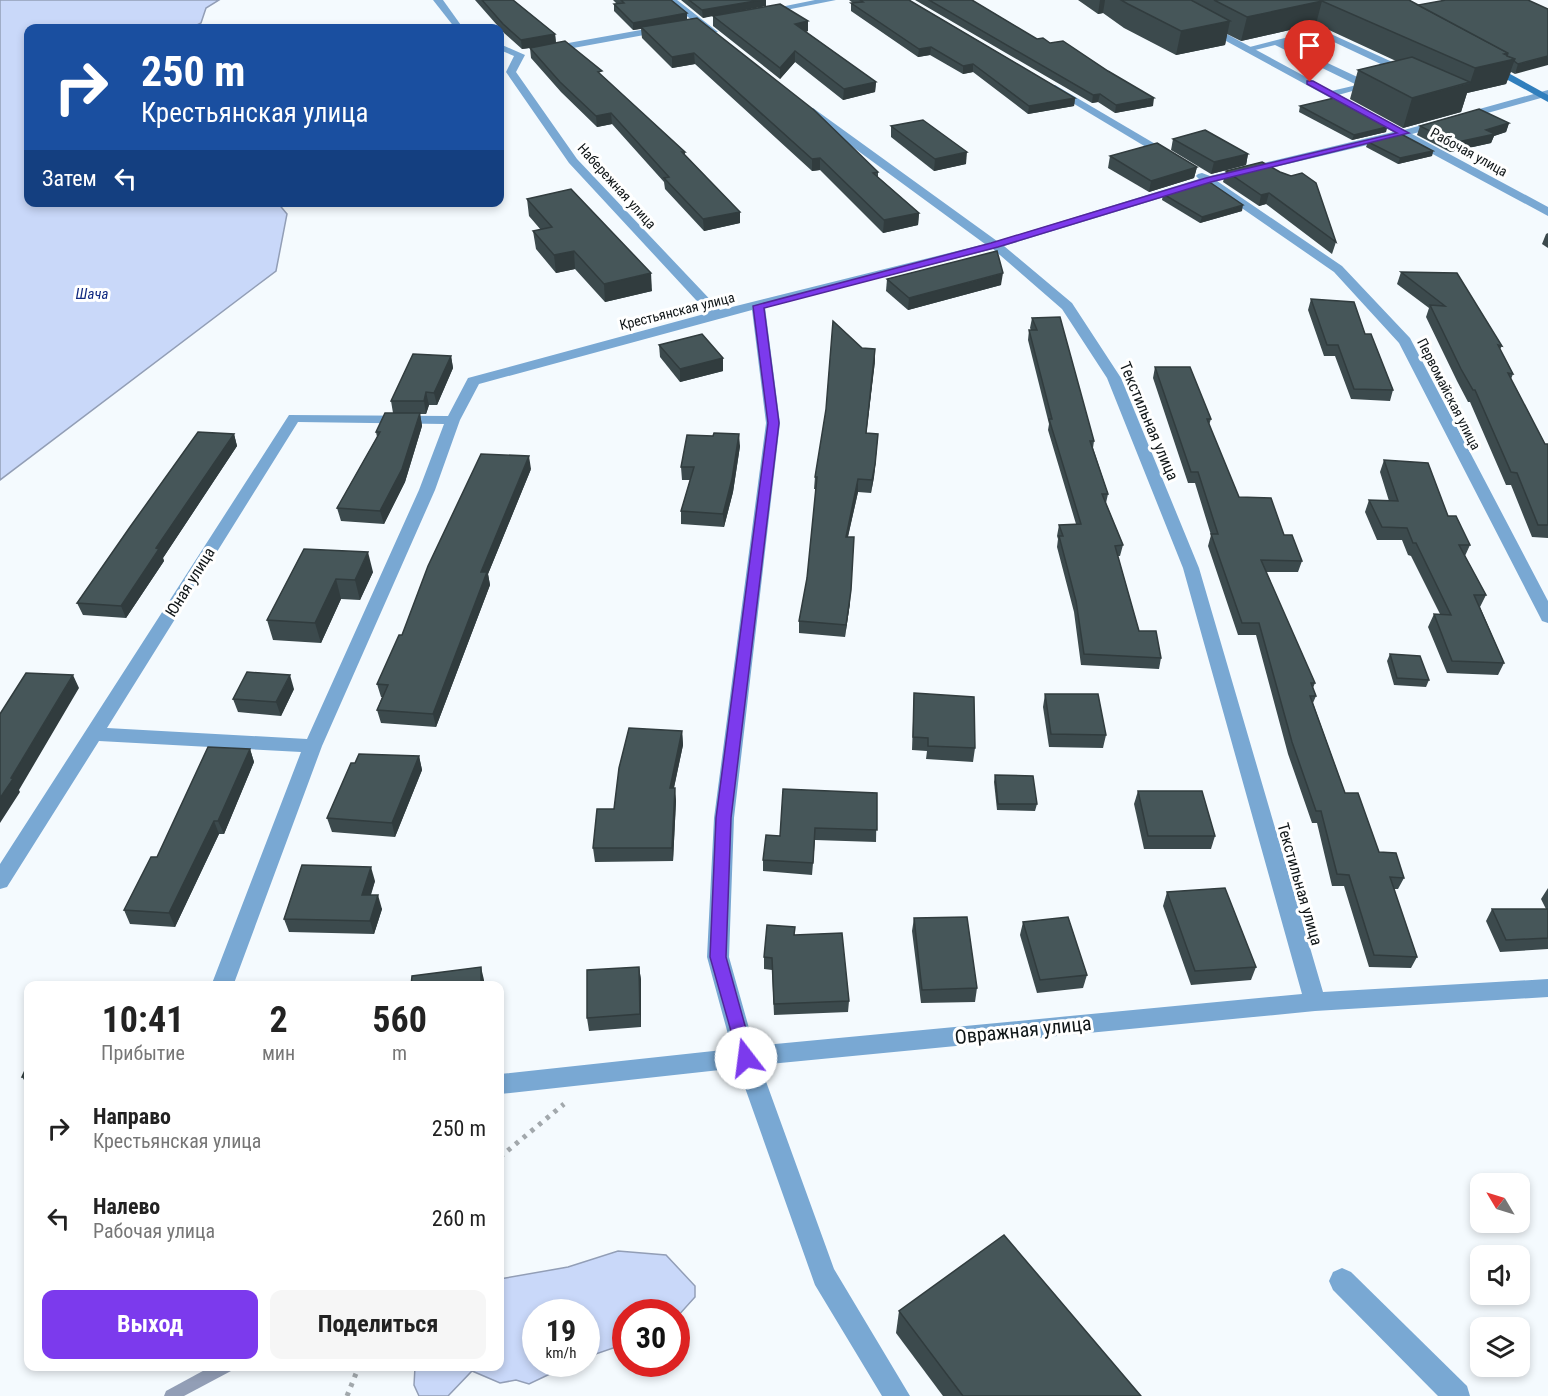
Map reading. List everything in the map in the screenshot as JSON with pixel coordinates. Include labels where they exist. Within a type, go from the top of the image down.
[{"type":"street","points":[[438,0],[456,24]]},
{"type":"street","points":[[671,0],[729,44]]},
{"type":"street","points":[[748,14],[831,0]]},
{"type":"street","name":"Рабочая улица","points":[[1195,21],[1548,212]]},
{"type":"street","points":[[504,48],[520,54],[679,26]]},
{"type":"street","points":[[1247,49],[1320,32],[1411,74],[1331,94]]},
{"type":"street","points":[[1275,42],[1366,85]]},
{"type":"street","name":"Набережная улица","points":[[520,54],[511,72],[573,161],[717,315]]},
{"type":"street","points":[[1480,62],[1546,96]]},
{"type":"street","name":"Первомайская улица","points":[[1047,84],[1209,180],[1338,269],[1405,341],[1548,617]]},
{"type":"street","name":"Крестьянская улица","points":[[453,420],[473,381],[717,315],[994,245],[1209,180],[1546,96]]},
{"type":"street","name":"Текстильная улица","points":[[801,103],[994,245],[1066,306],[1114,378],[1191,568],[1315,1002]]},
{"type":"street","points":[[758,306],[773,423],[724,818],[718,957],[746,1058],[824,1276],[897,1396]]},
{"type":"street","name":"Юная улица","points":[[0,881],[294,418],[453,420]]},
{"type":"street","points":[[224,981],[313,746],[427,490],[453,420]]},
{"type":"street","points":[[94,734],[313,746]]},
{"type":"street","name":"Овражная улица","points":[[504,1084],[1315,1002],[1548,988]]},
{"type":"street","points":[[1342,1281],[1457,1396]]},
{"type":"path","points":[[504,1153],[568,1101]]},
{"type":"path","points":[[347,1396],[357,1371]]},
{"type":"water","name":"Шача","points":[[0,0],[219,0],[206,8],[199,24],[24,24],[24,207],[281,207],[287,214],[276,271],[0,480]]},
{"type":"water","points":[[618,1251],[666,1255],[695,1286],[695,1297],[690,1303],[690,1299],[612,1299],[612,1348],[600,1353],[600,1299],[522,1299],[522,1377],[544,1377],[529,1384],[516,1380],[500,1383],[472,1371],[504,1371],[504,1278],[568,1267]]},
{"type":"water","points":[[415,1371],[472,1371],[448,1396],[419,1396],[414,1385]]},
{"type":"building","points":[[482,0],[513,0],[555,34],[521,40]]},
{"type":"building","points":[[621,0],[671,0],[687,13],[633,23],[614,4],[624,3]]},
{"type":"building","points":[[689,0],[761,0],[702,10]]},
{"type":"building","points":[[860,0],[909,0],[1075,98],[1029,106],[973,64],[963,66],[931,47],[919,49],[851,3],[863,2]]},
{"type":"building","points":[[929,0],[972,0],[1037,39],[1043,38],[1050,43],[1063,41],[1154,98],[1116,105],[1100,94],[1093,95]]},
{"type":"building","points":[[1121,0],[1191,0],[1230,21],[1181,31]]},
{"type":"building","points":[[1214,0],[1409,0],[1508,53],[1504,54],[1515,59],[1475,68],[1322,1],[1247,17]]},
{"type":"building","points":[[1446,0],[1528,0],[1548,9],[1548,56],[1518,64],[1514,61],[1515,59],[1507,56],[1508,53],[1418,5]]},
{"type":"building","points":[[780,4],[808,21],[795,24],[876,82],[844,89],[795,51],[780,68],[713,16]]},
{"type":"building","points":[[697,18],[814,110],[878,172],[873,173],[919,213],[884,220],[820,158],[812,159],[694,53],[672,57],[641,27]]},
{"type":"building","points":[[565,41],[602,71],[598,72],[685,152],[682,152],[740,212],[703,219],[664,178],[669,177],[611,113],[596,116],[560,82],[530,48]]},
{"type":"building","points":[[1412,57],[1470,82],[1412,98],[1358,70]]},
{"type":"building","points":[[1334,98],[1387,127],[1354,135],[1300,106]]},
{"type":"building","points":[[1479,109],[1509,123],[1486,130],[1495,134],[1453,143],[1420,126]]},
{"type":"building","points":[[923,120],[967,152],[935,159],[891,126]]},
{"type":"building","points":[[1205,130],[1248,154],[1214,162],[1173,139]]},
{"type":"building","points":[[1401,134],[1433,151],[1400,158],[1368,142]]},
{"type":"building","points":[[1157,143],[1197,167],[1151,181],[1110,156]]},
{"type":"building","points":[[1262,162],[1291,176],[1302,173],[1316,183],[1336,242],[1269,193],[1261,195],[1226,171]]},
{"type":"building","points":[[1208,181],[1243,205],[1202,217],[1163,194]]},
{"type":"building","points":[[571,189],[651,273],[604,284],[574,251],[554,255],[533,231],[552,227],[527,199]]},
{"type":"building","points":[[997,251],[1003,273],[909,298],[887,279]]},
{"type":"building","points":[[1401,272],[1457,273],[1502,346],[1498,345],[1513,374],[1508,373],[1545,444],[1548,444],[1548,525],[1538,525],[1517,473],[1511,472],[1475,390],[1461,369],[1430,305],[1445,306]]},
{"type":"building","points":[[1311,299],[1354,302],[1365,334],[1371,334],[1393,390],[1354,389],[1338,345],[1327,345]]},
{"type":"building","points":[[1060,317],[1094,441],[1090,441],[1108,494],[1102,494],[1123,545],[1115,546],[1139,631],[1156,631],[1161,658],[1084,654],[1076,601],[1059,536],[1063,536],[1059,525],[1081,524],[1049,419],[1052,419],[1029,330],[1037,330],[1032,318]]},
{"type":"building","points":[[833,321],[862,348],[875,349],[866,433],[878,434],[875,465],[872,480],[858,479],[846,537],[854,537],[851,590],[846,625],[799,621],[807,578],[817,477],[815,477],[826,409]]},
{"type":"building","points":[[702,334],[723,358],[680,369],[659,345]]},
{"type":"building","points":[[413,354],[451,356],[434,393],[426,392],[424,401],[391,401]]},
{"type":"building","points":[[1155,367],[1190,367],[1211,419],[1207,419],[1239,497],[1271,498],[1284,535],[1292,535],[1302,561],[1261,560],[1315,683],[1311,683],[1316,696],[1310,696],[1345,793],[1358,793],[1379,852],[1396,853],[1404,878],[1390,877],[1417,957],[1374,955],[1349,875],[1337,874],[1321,811],[1316,811],[1292,742],[1259,623],[1242,623],[1211,534],[1218,534],[1198,472],[1191,472]]},
{"type":"building","points":[[385,413],[420,413],[402,469],[380,511],[337,508],[380,432],[376,432]]},
{"type":"building","points":[[198,432],[234,434],[156,548],[159,549],[121,606],[77,603],[130,527]]},
{"type":"building","points":[[714,433],[739,434],[732,479],[723,514],[681,511],[694,467],[681,467],[687,435],[713,436]]},
{"type":"building","points":[[481,454],[529,456],[481,572],[487,572],[433,714],[377,710],[388,685],[377,684],[399,635],[402,635],[428,566]]},
{"type":"building","points":[[1384,460],[1428,463],[1448,516],[1456,516],[1470,545],[1459,545],[1486,595],[1474,595],[1504,663],[1452,661],[1434,614],[1451,615],[1416,543],[1413,543],[1407,528],[1382,527],[1369,500],[1398,501]]},
{"type":"building","points":[[304,549],[368,552],[355,580],[336,579],[315,623],[267,620]]},
{"type":"building","points":[[1390,654],[1420,656],[1429,680],[1397,678]]},
{"type":"building","points":[[247,672],[290,675],[276,702],[233,699]]},
{"type":"building","points":[[26,673],[73,675],[0,798],[0,714]]},
{"type":"building","points":[[914,693],[974,697],[975,748],[928,746],[928,738],[913,737]]},
{"type":"building","points":[[1045,694],[1098,694],[1106,735],[1051,734]]},
{"type":"building","points":[[629,728],[682,731],[670,788],[675,788],[672,848],[593,848],[597,809],[614,809],[619,768]]},
{"type":"building","points":[[208,747],[250,749],[218,821],[214,821],[169,913],[124,910],[151,857],[157,857]]},
{"type":"building","points":[[359,754],[419,756],[392,823],[327,818],[351,763],[355,763]]},
{"type":"building","points":[[995,775],[1033,776],[1037,804],[998,804]]},
{"type":"building","points":[[783,789],[877,793],[877,830],[815,828],[813,863],[763,860],[766,835],[780,836]]},
{"type":"building","points":[[1138,791],[1202,791],[1215,836],[1148,836]]},
{"type":"building","points":[[302,865],[371,867],[362,895],[378,895],[370,921],[284,919]]},
{"type":"building","points":[[1225,888],[1256,967],[1195,971],[1167,892]]},
{"type":"building","points":[[1492,909],[1548,909],[1548,938],[1506,940]]},
{"type":"building","points":[[967,917],[977,988],[922,990],[914,918]]},
{"type":"building","points":[[1068,917],[1087,975],[1040,980],[1023,922]]},
{"type":"building","points":[[767,925],[795,927],[794,935],[842,933],[849,1001],[774,1004],[772,958],[764,957]]},
{"type":"building","points":[[481,967],[481,981],[412,981],[412,976]]},
{"type":"building","points":[[639,967],[640,1014],[587,1018],[587,970]]},
{"type":"building","points":[[1004,1235],[1141,1396],[963,1396],[899,1311]]},
{"type":"waterway","points":[[171,1396],[217,1371]]},
{"type":"route","points":[[746,1058],[718,957],[724,818],[773,423],[758,306],[994,245],[1209,180],[1404,133],[1310,82]]}]
